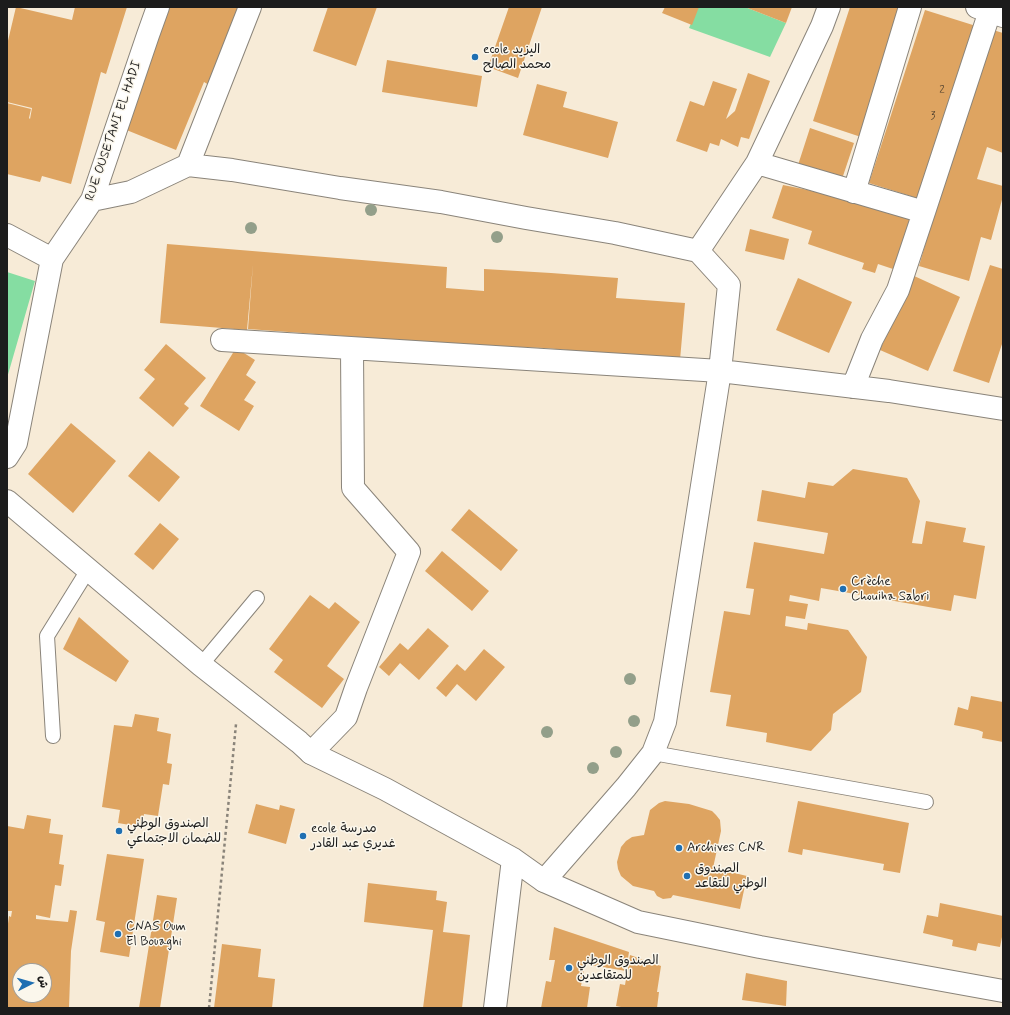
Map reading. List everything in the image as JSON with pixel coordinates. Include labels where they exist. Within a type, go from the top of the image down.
[{"type":"street","name":"RUE OUSETANI EL HADI","points":[[7,457],[16,443],[52,259],[92,200],[158,7]]},
{"type":"street","points":[[188,165],[250,7]]},
{"type":"street","points":[[698,251],[757,163],[822,26],[829,7]]},
{"type":"street","points":[[854,192],[910,7]]},
{"type":"street","points":[[853,387],[872,339],[898,290],[990,11]]},
{"type":"street","points":[[757,163],[924,212]]},
{"type":"street","points":[[92,200],[131,192],[188,165],[232,170],[340,188],[441,202],[615,233],[698,251],[729,285],[720,371],[665,722],[653,753],[626,787],[544,881]]},
{"type":"street","points":[[7,235],[52,259]]},
{"type":"street","points":[[222,340],[720,371],[853,387],[1003,409]]},
{"type":"street","points":[[311,753],[346,717],[409,552],[353,488],[352,349]]},
{"type":"street","points":[[7,501],[88,570],[311,753],[385,789],[512,859],[544,881],[638,922],[760,947],[1003,991]]},
{"type":"street","points":[[495,1008],[512,859]]},
{"type":"lane","points":[[53,736],[47,636],[88,570]]},
{"type":"lane","points":[[202,664],[257,598]]},
{"type":"lane","points":[[653,753],[926,802]]},
{"type":"path","points":[[208,1008],[239,694]]},
{"type":"green space","points":[[698,7],[745,7],[786,23],[770,57],[689,28]]},
{"type":"green space","points":[[7,272],[35,281],[7,378]]},
{"type":"building","points":[[16,7],[72,20],[75,7],[127,7],[106,74],[101,72],[71,184],[42,176],[40,182],[7,174],[7,103],[31,109],[30,119],[32,108],[7,102],[7,45]]},
{"type":"building","points":[[167,7],[240,7],[209,85],[204,82],[176,150],[119,127]]},
{"type":"building","points":[[328,7],[377,7],[356,66],[313,51]]},
{"type":"building","points":[[509,7],[542,7],[518,78],[488,67]]},
{"type":"building","points":[[665,7],[699,7],[692,25],[662,13]]},
{"type":"building","points":[[745,7],[792,7],[786,23]]},
{"type":"building","points":[[850,7],[910,7],[867,139],[813,121]]},
{"type":"building","points":[[925,10],[976,26],[920,199],[869,183]]},
{"type":"building","points":[[993,30],[1003,33],[1003,153],[987,147],[977,179],[1003,186],[1003,196],[991,240],[981,237],[969,281],[919,266],[947,170]]},
{"type":"building","points":[[387,60],[482,76],[477,107],[382,92]]},
{"type":"building","points":[[748,73],[770,81],[749,139],[741,137],[738,147],[721,139],[719,146],[710,143],[707,152],[676,141],[690,101],[704,106],[713,81],[737,89],[726,119],[735,111]]},
{"type":"building","points":[[537,84],[567,92],[563,107],[618,122],[608,158],[523,135]]},
{"type":"building","points":[[810,128],[854,143],[842,179],[798,165]]},
{"type":"building","points":[[783,185],[823,193],[915,221],[899,271],[878,264],[875,273],[862,269],[864,263],[808,244],[812,231],[772,218]]},
{"type":"building","points":[[750,229],[789,239],[784,260],[745,251]]},
{"type":"building","points":[[167,244],[447,267],[446,288],[484,291],[484,269],[618,278],[616,298],[685,303],[680,360],[545,348],[479,346],[248,329],[253,264],[247,330],[160,323]]},
{"type":"building","points":[[990,265],[1003,269],[1003,341],[989,383],[953,371]]},
{"type":"building","points":[[912,275],[960,297],[928,371],[880,350]]},
{"type":"building","points":[[798,278],[852,302],[829,353],[776,330]]},
{"type":"building","points":[[166,344],[206,378],[184,404],[189,408],[173,427],[139,398],[155,379],[144,370]]},
{"type":"building","points":[[236,348],[255,360],[246,375],[256,382],[244,400],[254,406],[239,431],[200,406]]},
{"type":"building","points":[[71,423],[116,461],[73,513],[28,474]]},
{"type":"building","points":[[149,451],[180,477],[159,502],[128,476]]},
{"type":"building","points":[[853,469],[907,478],[920,501],[912,543],[922,544],[926,521],[966,528],[963,542],[985,546],[976,599],[954,595],[951,611],[821,588],[819,601],[790,595],[789,601],[808,604],[805,619],[786,616],[785,626],[807,630],[808,623],[848,630],[867,657],[861,692],[833,714],[831,730],[811,751],[766,742],[767,733],[726,726],[731,695],[710,692],[724,611],[750,615],[754,589],[746,588],[754,542],[824,554],[828,533],[757,521],[762,490],[805,498],[808,482],[833,486]]},
{"type":"building","points":[[469,509],[518,550],[501,571],[451,530]]},
{"type":"building","points":[[160,523],[179,539],[153,570],[134,554]]},
{"type":"building","points":[[442,551],[489,591],[472,611],[425,571]]},
{"type":"building","points":[[310,595],[329,609],[335,602],[360,622],[327,666],[344,679],[322,708],[274,672],[283,660],[269,649]]},
{"type":"building","points":[[79,617],[129,661],[116,682],[63,649]]},
{"type":"building","points":[[428,628],[449,646],[419,680],[400,663],[389,676],[379,667],[400,643],[408,650]]},
{"type":"building","points":[[484,649],[505,667],[476,701],[457,684],[446,697],[436,688],[457,664],[465,671]]},
{"type":"building","points":[[971,696],[1003,702],[1003,742],[982,738],[983,732],[978,730],[954,725],[958,707],[968,710]]},
{"type":"building","points":[[135,714],[159,718],[157,731],[171,734],[167,763],[172,764],[169,785],[163,784],[158,816],[144,814],[142,827],[118,823],[120,810],[102,807],[114,725],[132,727]]},
{"type":"building","points":[[665,801],[689,804],[712,811],[720,820],[721,831],[713,868],[747,876],[740,909],[673,895],[671,898],[663,899],[657,896],[654,891],[633,886],[621,876],[617,862],[621,847],[632,837],[644,835],[650,810],[659,803]]},
{"type":"building","points":[[798,801],[909,823],[900,873],[883,870],[884,864],[803,849],[802,855],[788,852]]},
{"type":"building","points":[[256,804],[279,810],[280,805],[295,809],[286,844],[248,833]]},
{"type":"building","points":[[27,815],[51,819],[49,833],[63,835],[59,864],[64,865],[61,886],[55,885],[50,918],[36,915],[36,919],[68,922],[70,910],[77,911],[71,951],[69,1008],[7,1008],[7,931],[9,916],[11,917],[12,911],[7,911],[7,826],[24,829]]},
{"type":"building","points":[[107,854],[144,859],[129,957],[100,952],[105,922],[96,920]]},
{"type":"building","points":[[368,883],[437,891],[436,900],[447,902],[443,932],[470,935],[462,1008],[423,1008],[433,930],[364,922]]},
{"type":"building","points":[[157,895],[177,898],[160,1008],[139,1008]]},
{"type":"building","points":[[940,903],[1003,916],[1003,932],[1000,947],[978,943],[976,951],[952,946],[953,940],[923,933],[927,915],[938,917]]},
{"type":"building","name":"الصندوق الوطني للمتقاعدين","points":[[554,927],[629,952],[626,971],[585,964],[581,986],[590,987],[587,1008],[541,1008],[546,981],[551,982],[555,960],[549,960]]},
{"type":"building","points":[[222,944],[261,949],[258,977],[275,979],[272,1008],[214,1008]]},
{"type":"building","name":"الصندوق الوطني للمتقاعدين","points":[[630,955],[661,966],[657,992],[659,992],[657,1008],[621,1008],[616,1006],[620,984],[625,985]]},
{"type":"building","points":[[746,973],[787,981],[786,1006],[742,1000]]},
{"type":"place","name":"ecole اليزيد محمد الصالح","points":[[475,57]]},
{"type":"place","name":"Crèche Chouiha Sabri","points":[[843,589]]},
{"type":"place","name":"الصندوق الوطني للضمان الاجتماعي","points":[[119,831]]},
{"type":"place","name":"ecole مدرسة غديري عبد القادر","points":[[303,836]]},
{"type":"place","name":"Archives CNR","points":[[679,848]]},
{"type":"place","name":"الصندوق الوطني للتقاعد","points":[[687,876]]},
{"type":"place","name":"CNAS Oum El Bouaghi","points":[[118,934]]},
{"type":"place","name":"الصندوق الوطني للمتقاعدين","points":[[569,968]]}]
